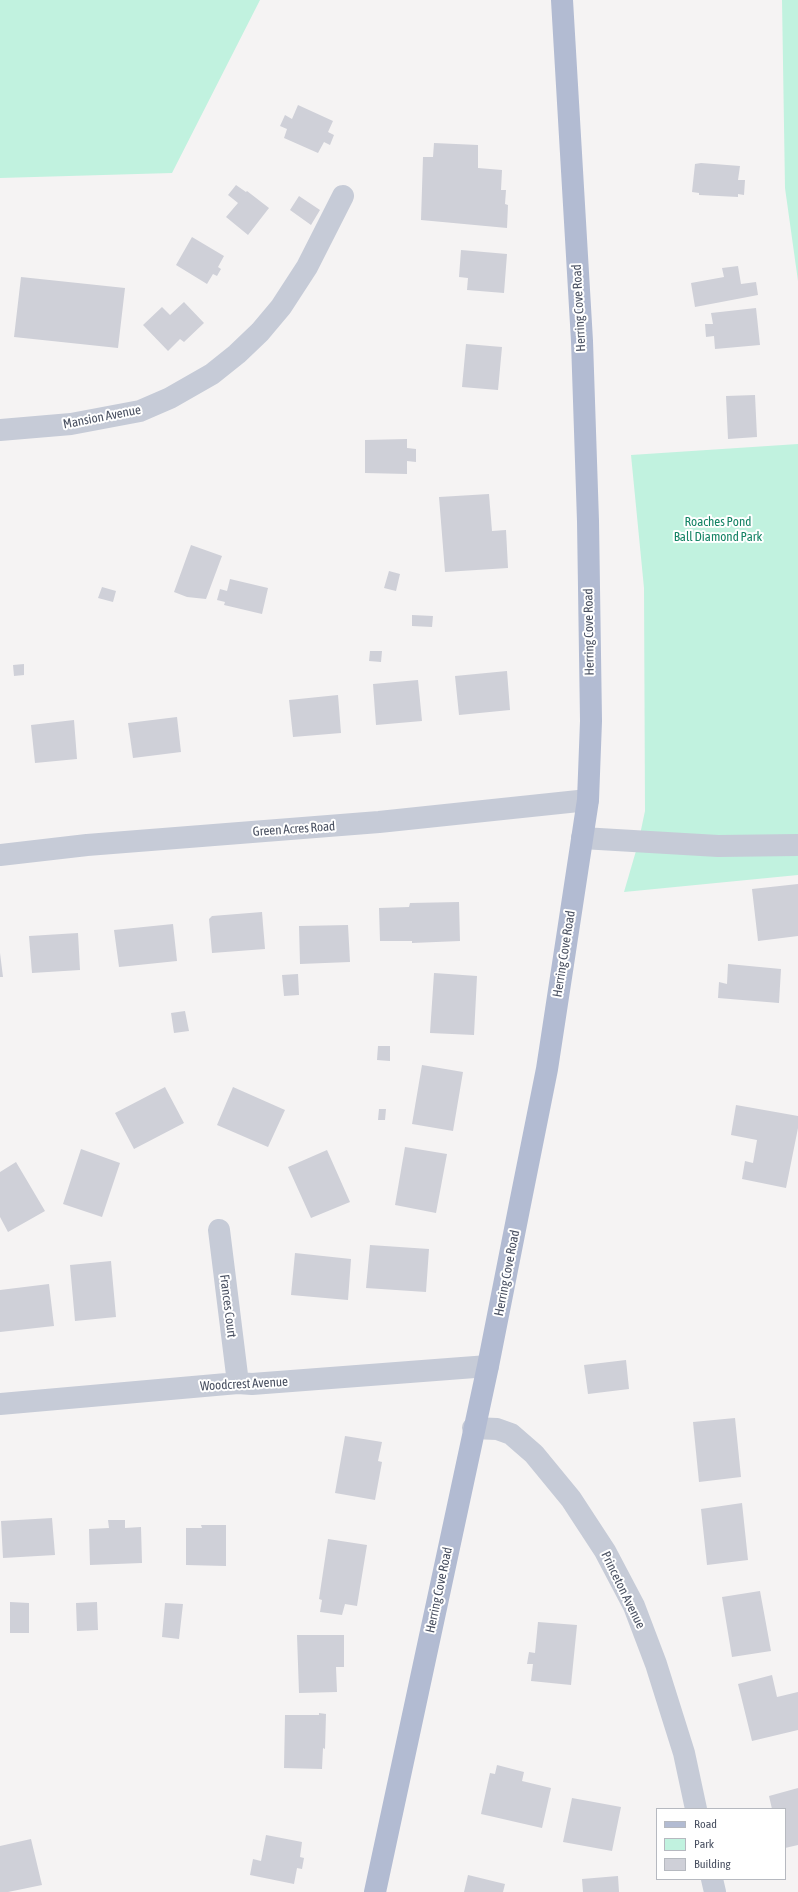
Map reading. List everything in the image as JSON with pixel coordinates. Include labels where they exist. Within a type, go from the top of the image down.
[{"type":"main road","name":"Herring Cove Road","points":[[375,1892],[473,1428],[488,1366],[546,1069],[588,800],[591,721],[588,521],[582,341],[562,0]]},
{"type":"street","name":"Mansion Avenue","points":[[0,430],[71,424],[140,411],[170,398],[212,374],[237,354],[260,332],[281,307],[307,267],[343,196]]},
{"type":"street","name":"Green Acres Road","points":[[0,855],[94,845],[379,822],[588,800]]},
{"type":"street","points":[[582,838],[718,846],[798,845]]},
{"type":"street","name":"Frances Court","points":[[219,1230],[238,1383]]},
{"type":"street","name":"Woodcrest Avenue","points":[[0,1404],[238,1383],[252,1384],[488,1366]]},
{"type":"street","name":"Princeton Avenue","points":[[473,1428],[497,1430],[511,1434],[534,1454],[571,1499],[605,1551],[634,1606],[656,1664],[684,1753],[696,1808]]},
{"type":"street","points":[[712,1880],[715,1892]]},
{"type":"green space","points":[[0,0],[260,0],[172,173],[0,178]]},
{"type":"green space","points":[[782,0],[798,0],[798,281],[785,188]]},
{"type":"green space","name":"Roaches Pond Ball Diamond Park","points":[[798,444],[798,875],[624,892],[638,844],[645,811],[644,588],[631,455]]},
{"type":"building","points":[[298,105],[333,121],[328,132],[334,135],[330,145],[324,142],[318,153],[284,138],[287,129],[280,126],[285,115],[292,119]]},
{"type":"building","points":[[434,143],[478,145],[478,168],[502,170],[501,190],[506,190],[505,204],[508,205],[507,228],[421,220],[423,157],[433,157]]},
{"type":"building","points":[[701,163],[740,166],[738,180],[745,180],[744,195],[738,194],[738,197],[699,195],[699,193],[692,192],[695,164]]},
{"type":"building","points":[[236,185],[246,192],[247,191],[269,208],[248,235],[226,217],[238,203],[228,195]]},
{"type":"building","points":[[299,196],[320,210],[311,225],[290,210]]},
{"type":"building","points":[[192,237],[224,256],[218,267],[221,269],[217,276],[213,274],[207,284],[176,265]]},
{"type":"building","points":[[461,250],[507,254],[504,293],[467,290],[468,278],[459,277]]},
{"type":"building","points":[[738,266],[741,284],[756,282],[758,295],[695,307],[691,283],[724,277],[722,268]]},
{"type":"building","points":[[21,277],[125,288],[118,348],[14,337]]},
{"type":"building","points":[[184,302],[204,323],[184,342],[180,339],[168,351],[143,325],[162,307],[170,315]]},
{"type":"building","points":[[756,308],[760,345],[715,349],[714,336],[706,337],[705,324],[713,324],[711,313]]},
{"type":"building","points":[[466,344],[502,347],[498,390],[462,387]]},
{"type":"building","points":[[755,395],[757,437],[728,439],[726,396]]},
{"type":"building","points":[[407,439],[407,448],[416,449],[416,462],[407,461],[407,474],[365,473],[365,440]]},
{"type":"building","points":[[489,494],[492,531],[506,530],[508,568],[445,572],[439,497]]},
{"type":"building","points":[[191,545],[222,556],[206,599],[187,597],[174,592]]},
{"type":"building","points":[[389,571],[400,574],[396,591],[384,588]]},
{"type":"building","points":[[230,579],[268,588],[262,614],[224,605],[225,602],[217,600],[220,589],[227,591]]},
{"type":"building","points":[[102,587],[116,591],[113,602],[98,598]]},
{"type":"building","points":[[412,615],[433,616],[432,627],[412,626]]},
{"type":"building","points":[[370,651],[382,651],[381,662],[369,661]]},
{"type":"building","points":[[24,664],[24,675],[14,676],[13,665]]},
{"type":"building","points":[[507,671],[510,710],[459,715],[455,676]]},
{"type":"building","points":[[418,680],[422,721],[376,725],[373,684]]},
{"type":"building","points":[[338,695],[341,733],[293,737],[289,700]]},
{"type":"building","points":[[177,717],[181,752],[133,758],[128,723]]},
{"type":"building","points":[[74,720],[77,759],[35,763],[31,725]]},
{"type":"building","points":[[798,884],[798,936],[758,941],[752,889]]},
{"type":"building","points":[[459,902],[460,941],[412,943],[412,941],[380,941],[379,908],[409,907],[410,903]]},
{"type":"building","points":[[262,912],[265,949],[212,953],[209,919],[212,916]]},
{"type":"building","points":[[173,924],[177,961],[119,967],[114,930]]},
{"type":"building","points":[[348,925],[350,962],[300,964],[299,926]]},
{"type":"building","points":[[78,933],[80,970],[32,973],[29,936]]},
{"type":"building","points":[[0,953],[3,977],[0,977]]},
{"type":"building","points":[[728,964],[781,969],[779,1003],[718,998],[719,982],[727,984]]},
{"type":"building","points":[[434,973],[477,976],[474,1035],[430,1033]]},
{"type":"building","points":[[298,974],[299,995],[284,996],[282,975]]},
{"type":"building","points":[[185,1011],[189,1031],[174,1033],[171,1013]]},
{"type":"building","points":[[378,1046],[390,1046],[390,1061],[377,1060]]},
{"type":"building","points":[[422,1065],[463,1072],[453,1131],[412,1124]]},
{"type":"building","points":[[165,1087],[184,1123],[134,1149],[115,1113]]},
{"type":"building","points":[[233,1087],[285,1110],[268,1147],[217,1125]]},
{"type":"building","points":[[736,1105],[798,1116],[798,1128],[786,1188],[742,1179],[745,1161],[753,1163],[757,1140],[731,1135]]},
{"type":"building","points":[[379,1109],[386,1109],[385,1120],[378,1120]]},
{"type":"building","points":[[405,1147],[447,1154],[436,1213],[395,1205]]},
{"type":"building","points":[[81,1149],[120,1163],[102,1217],[63,1204]]},
{"type":"building","points":[[327,1150],[350,1202],[311,1218],[288,1167]]},
{"type":"building","points":[[16,1162],[45,1211],[8,1232],[0,1217],[0,1172]]},
{"type":"building","points":[[370,1245],[429,1249],[426,1292],[366,1288]]},
{"type":"building","points":[[295,1253],[351,1259],[348,1300],[291,1295]]},
{"type":"building","points":[[111,1261],[116,1317],[75,1321],[70,1265]]},
{"type":"building","points":[[49,1284],[54,1326],[0,1332],[0,1290]]},
{"type":"building","points":[[626,1360],[629,1389],[588,1394],[584,1365]]},
{"type":"building","points":[[735,1418],[741,1477],[699,1482],[693,1422]]},
{"type":"building","points":[[345,1436],[382,1442],[378,1461],[382,1462],[375,1500],[335,1493]]},
{"type":"building","points":[[742,1503],[748,1560],[707,1565],[701,1509]]},
{"type":"building","points":[[52,1518],[55,1555],[3,1558],[1,1521]]},
{"type":"building","points":[[108,1520],[125,1520],[125,1528],[141,1527],[142,1563],[90,1565],[89,1529],[109,1528]]},
{"type":"building","points":[[201,1525],[226,1525],[226,1566],[186,1565],[186,1528],[202,1528]]},
{"type":"building","points":[[328,1539],[367,1545],[357,1606],[345,1604],[342,1615],[320,1612],[322,1600],[319,1599]]},
{"type":"building","points":[[760,1591],[771,1651],[732,1657],[722,1597]]},
{"type":"building","points":[[10,1602],[29,1603],[29,1633],[10,1633]]},
{"type":"building","points":[[97,1602],[98,1630],[77,1631],[76,1603]]},
{"type":"building","points":[[165,1603],[183,1604],[179,1639],[162,1637]]},
{"type":"building","points":[[538,1622],[577,1625],[571,1685],[531,1681],[533,1664],[527,1664],[529,1652],[535,1653]]},
{"type":"building","points":[[297,1635],[344,1635],[344,1667],[336,1667],[337,1692],[299,1693]]},
{"type":"building","points":[[772,1675],[777,1697],[798,1692],[798,1730],[752,1741],[738,1684]]},
{"type":"building","points":[[319,1713],[326,1714],[325,1749],[323,1748],[322,1769],[284,1768],[285,1715],[319,1715]]},
{"type":"building","points":[[497,1765],[524,1772],[522,1781],[551,1788],[542,1828],[481,1814],[490,1773],[495,1774]]},
{"type":"building","points":[[798,1788],[798,1845],[786,1848],[786,1808],[772,1808],[769,1796]]},
{"type":"building","points":[[572,1798],[621,1807],[612,1851],[563,1842]]},
{"type":"building","points":[[266,1835],[302,1842],[300,1857],[304,1858],[302,1869],[297,1868],[294,1884],[250,1875],[253,1859],[261,1861]]},
{"type":"building","points":[[31,1839],[42,1885],[8,1892],[0,1892],[0,1846]]},
{"type":"building","points":[[468,1875],[505,1884],[503,1892],[464,1892]]},
{"type":"building","points":[[618,1876],[619,1892],[583,1892],[582,1879]]}]
